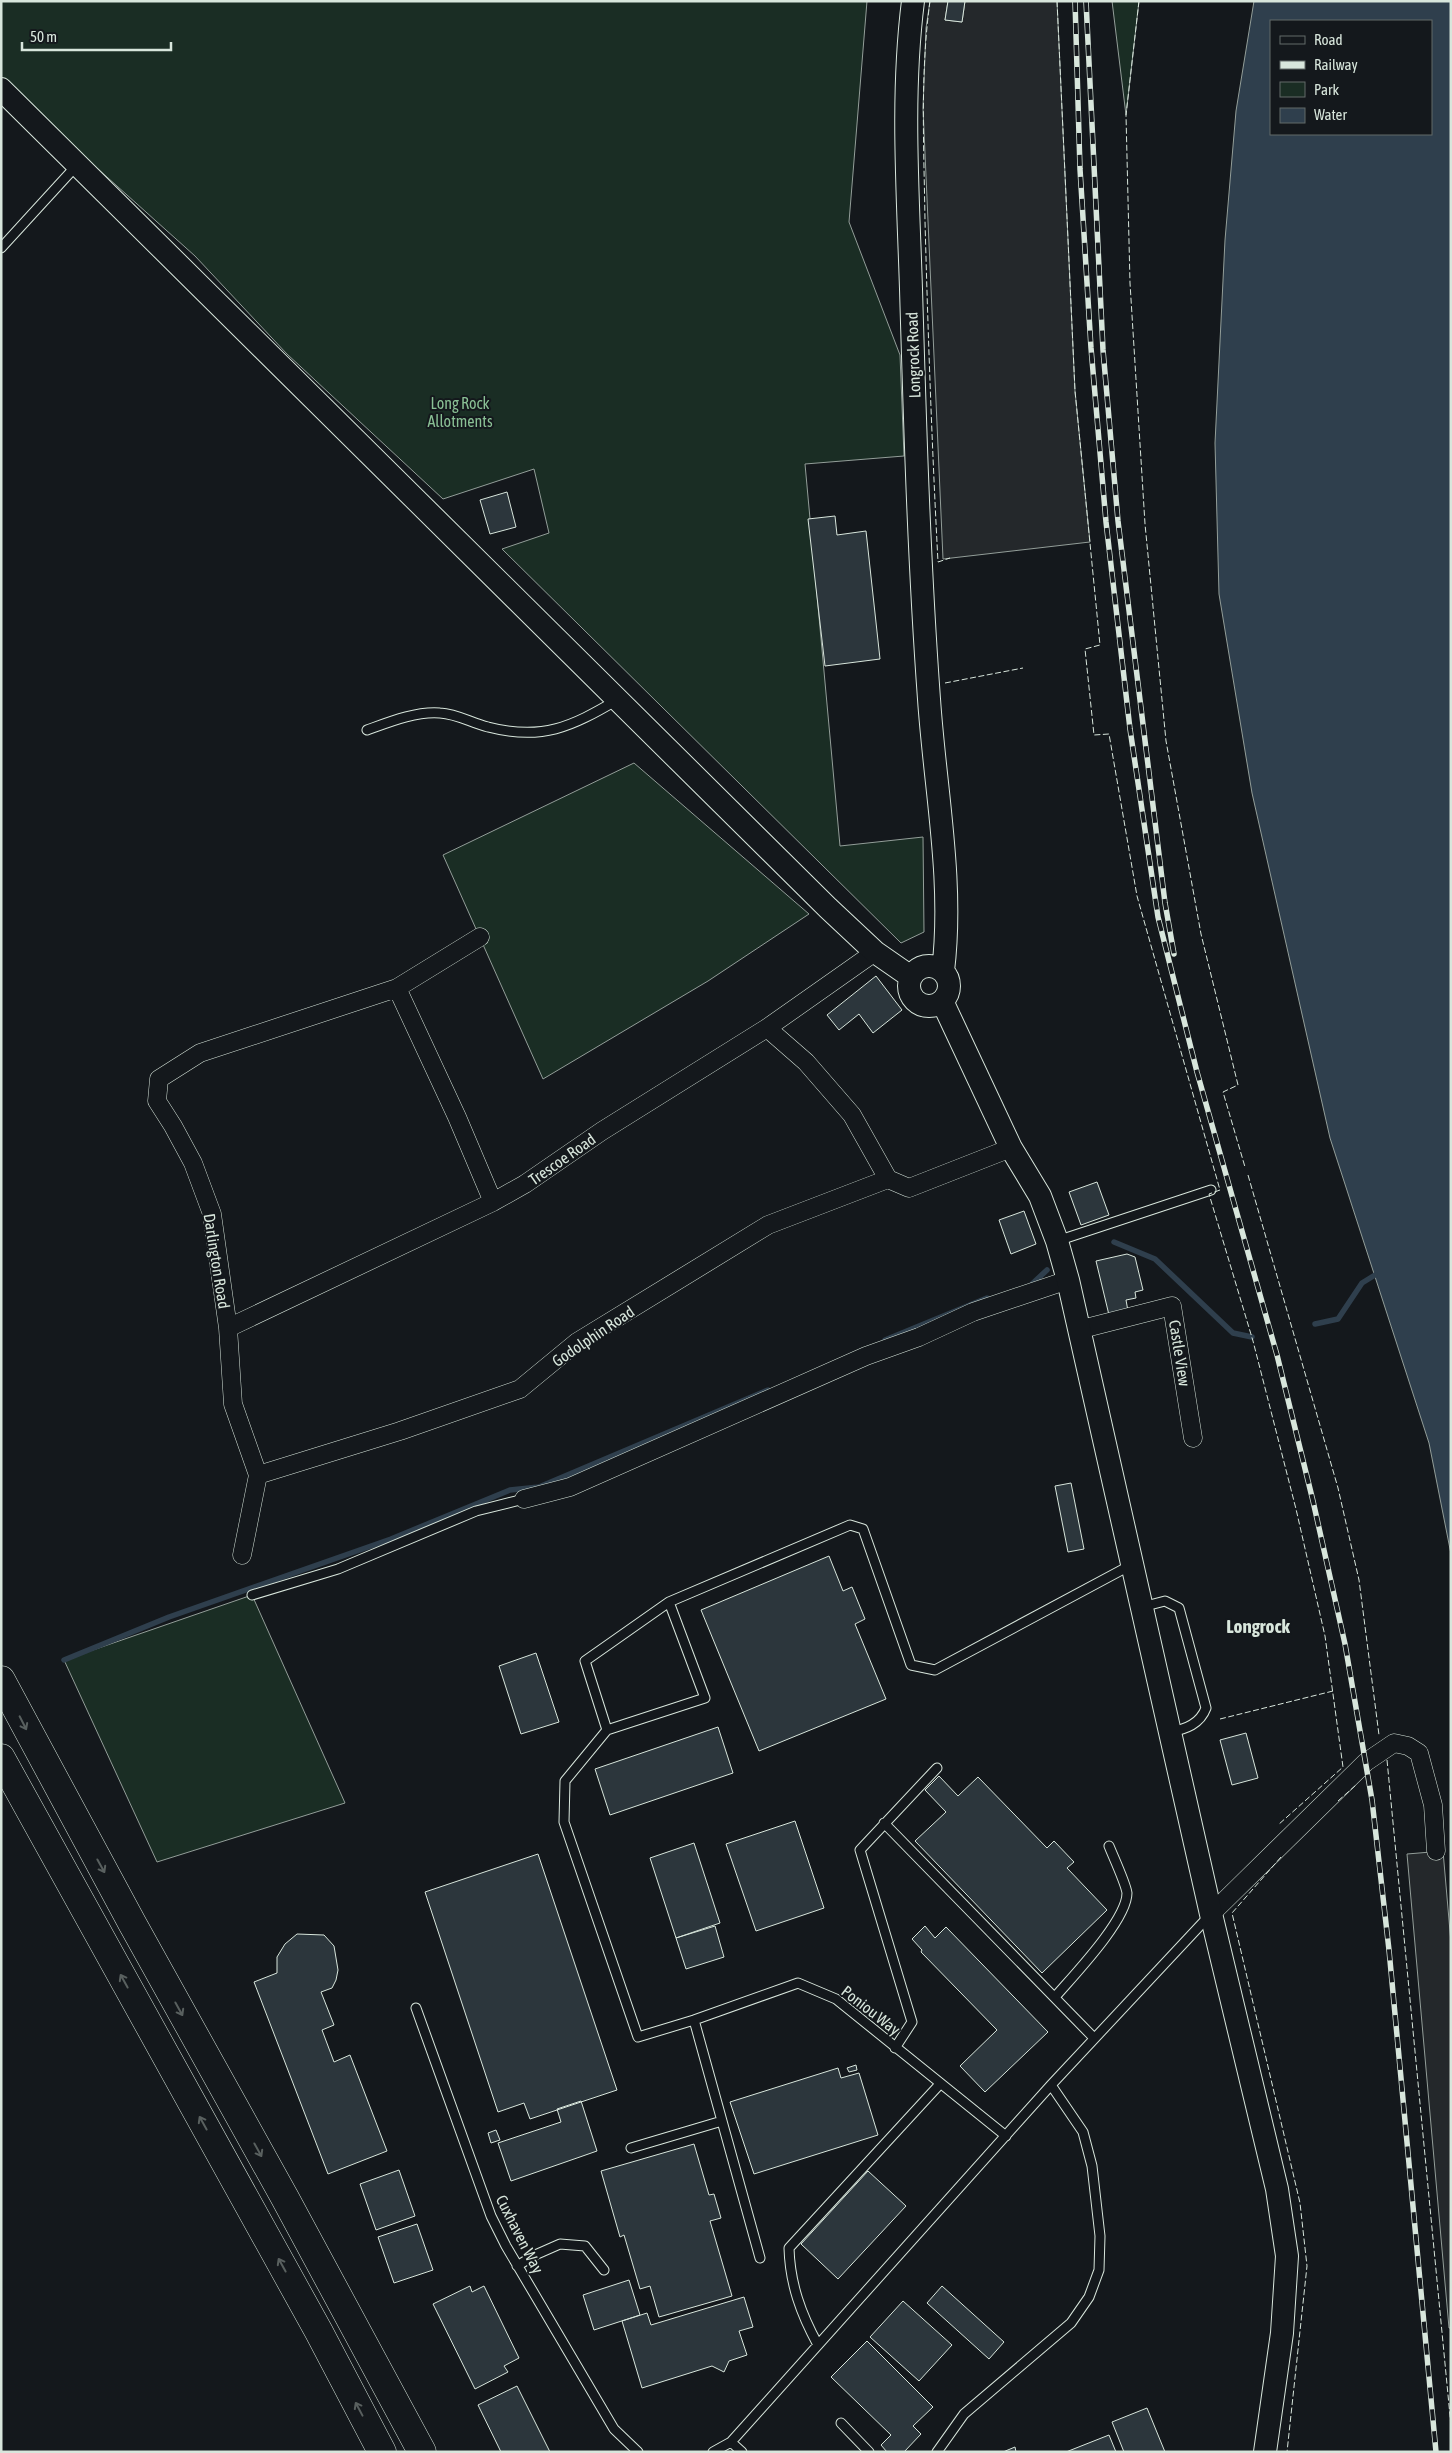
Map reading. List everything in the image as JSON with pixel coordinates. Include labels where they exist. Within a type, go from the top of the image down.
[{"type":"highway","points":[[1,1680],[422,2452]]},
{"type":"highway","points":[[1,1758],[319,2332],[382,2452]]},
{"type":"street","name":"Longrock Road","points":[[913,1],[906,123],[920,564],[930,709],[944,851],[946,946],[943,971]]},
{"type":"street","points":[[1,89],[617,700],[875,952],[911,977]]},
{"type":"street","name":"Darlington Road","points":[[258,1475],[233,1404],[228,1328],[212,1214],[193,1163],[174,1126],[157,1101],[159,1079],[200,1053],[397,988],[480,937]]},
{"type":"street","name":"Trescoe Road","points":[[228,1328],[493,1202],[525,1184],[602,1131],[767,1028],[875,952]]},
{"type":"street","points":[[928,966],[943,971],[949,983],[949,990],[942,1001],[930,1006],[917,1001],[910,989],[911,977],[915,972],[928,966]]},
{"type":"street","points":[[397,988],[457,1117],[493,1202]]},
{"type":"street","points":[[942,1001],[1011,1148],[1040,1196],[1057,1241],[1068,1280],[1211,1914],[1277,2189],[1287,2256],[1282,2333],[1265,2452]]},
{"type":"street","points":[[767,1028],[806,1062],[852,1115],[888,1179],[909,1188],[1011,1148]]},
{"type":"street","name":"Godolphin Road","points":[[258,1475],[400,1431],[520,1389],[577,1342],[768,1225],[888,1179]]},
{"type":"street","points":[[524,1499],[570,1487],[866,1356],[919,1337],[973,1312],[1068,1280]]},
{"type":"street","name":"Castle View","points":[[1078,1330],[1172,1306],[1193,1438]]},
{"type":"street","points":[[242,1555],[258,1475]]},
{"type":"street","points":[[1211,1914],[1366,1762],[1394,1743],[1408,1746],[1419,1752],[1433,1805],[1436,1851]]},
{"type":"lane","points":[[1,248],[77,164]]},
{"type":"lane","points":[[367,730],[394,720],[439,713],[455,715],[502,731],[522,733],[543,732],[562,729],[617,700]]},
{"type":"lane","points":[[1057,1241],[1211,1190]]},
{"type":"lane","points":[[252,1595],[338,1568],[476,1511],[524,1499]]},
{"type":"lane","points":[[669,1602],[705,1698],[607,1730],[585,1662],[669,1602],[850,1525],[863,1529],[911,1665],[936,1670],[1132,1564]]},
{"type":"lane","points":[[1142,1606],[1165,1601],[1179,1608],[1206,1708],[1202,1718],[1184,1730],[1170,1732]]},
{"type":"lane","name":"Poniou Way","points":[[607,1730],[565,1781],[564,1822],[638,2037],[694,2020],[798,1983],[836,1999],[1006,2136]]},
{"type":"lane","points":[[895,2048],[912,2022],[860,1850],[937,1768]]},
{"type":"lane","points":[[884,1823],[1094,2038]]},
{"type":"lane","points":[[1055,1997],[1100,1945],[1120,1915],[1127,1893],[1109,1846]]},
{"type":"lane","points":[[713,2452],[731,2442],[1051,2085],[1211,1914]]},
{"type":"lane","name":"Cuxhaven Way","points":[[416,2008],[491,2216],[518,2266],[614,2429],[638,2452]]},
{"type":"lane","points":[[694,2020],[760,2258]]},
{"type":"lane","points":[[818,2345],[798,2302],[790,2266],[789,2248],[940,2084]]},
{"type":"lane","points":[[936,2452],[964,2414],[1071,2323],[1089,2297],[1099,2270],[1100,2236],[1092,2166],[1083,2132],[1051,2085]]},
{"type":"lane","points":[[631,2148],[722,2121]]},
{"type":"lane","points":[[518,2266],[535,2255],[560,2244],[584,2246],[604,2270]]},
{"type":"lane","points":[[841,2423],[869,2452]]},
{"type":"lane","points":[[731,2442],[742,2452]]},
{"type":"green space","name":"Long Rock Allotments","points":[[1,1],[867,1],[849,222],[900,355],[904,456],[805,464],[840,846],[923,837],[924,932],[901,943],[502,549],[549,533],[534,469],[443,499],[287,354],[195,256],[88,160],[77,164],[1,89]]},
{"type":"green space","points":[[1112,1],[1139,1],[1126,115]]},
{"type":"green space","points":[[634,763],[809,914],[708,981],[543,1079],[443,855]]},
{"type":"green space","points":[[252,1595],[345,1803],[157,1862],[64,1660]]},
{"type":"shaded area","points":[[930,1],[948,1],[945,20],[962,22],[965,1],[1057,1],[1075,391],[1090,542],[943,559],[923,108],[926,28]]},
{"type":"shaded area","points":[[1443,1851],[1451,1943],[1451,2328],[1449,2328],[1407,1854]]},
{"type":"water","points":[[1254,1],[1451,1],[1451,1554],[1429,1443],[1330,1138],[1252,793],[1219,594],[1215,443],[1225,240],[1236,111]]},
{"type":"building","points":[[948,1],[965,1],[962,22],[945,20]]},
{"type":"building","points":[[507,492],[516,527],[490,534],[480,500]]},
{"type":"building","points":[[835,516],[837,535],[866,531],[880,659],[825,666],[808,519]]},
{"type":"building","points":[[876,976],[902,1010],[873,1033],[859,1014],[839,1030],[827,1015]]},
{"type":"building","points":[[1097,1182],[1109,1215],[1081,1225],[1069,1192]]},
{"type":"building","points":[[1024,1211],[1036,1244],[1011,1254],[999,1220]]},
{"type":"building","points":[[1127,1254],[1135,1257],[1143,1290],[1135,1292],[1136,1298],[1126,1300],[1128,1311],[1109,1315],[1096,1261]]},
{"type":"building","points":[[1071,1483],[1084,1549],[1068,1552],[1055,1486]]},
{"type":"building","points":[[829,1556],[843,1591],[852,1587],[865,1619],[855,1624],[886,1699],[759,1751],[701,1610]]},
{"type":"building","points":[[536,1653],[559,1722],[521,1734],[499,1666]]},
{"type":"building","points":[[718,1727],[733,1773],[610,1815],[595,1769]]},
{"type":"building","points":[[1246,1733],[1258,1778],[1232,1785],[1220,1740]]},
{"type":"building","points":[[939,1776],[958,1796],[978,1777],[1047,1848],[1054,1841],[1074,1862],[1067,1868],[1107,1910],[1042,1973],[915,1841],[946,1812],[925,1790]]},
{"type":"building","points":[[795,1821],[824,1908],[756,1931],[726,1844]]},
{"type":"building","points":[[694,1843],[720,1923],[676,1938],[650,1858]]},
{"type":"building","points":[[538,1854],[617,2090],[530,2119],[524,2103],[498,2112],[425,1892]]},
{"type":"building","points":[[715,1926],[724,1957],[686,1969],[676,1938]]},
{"type":"building","points":[[925,1926],[935,1938],[946,1927],[1048,2032],[985,2092],[960,2066],[997,2030],[921,1952],[922,1950],[912,1939]]},
{"type":"building","points":[[297,1934],[324,1935],[334,1946],[338,1970],[336,1980],[332,1988],[321,1992],[334,2025],[322,2030],[334,2062],[350,2055],[387,2151],[328,2174],[254,1982],[277,1973],[277,1957],[285,1944]]},
{"type":"building","points":[[856,2065],[857,2070],[849,2072],[847,2068]]},
{"type":"building","points":[[838,2068],[841,2078],[859,2073],[878,2135],[754,2174],[730,2102]]},
{"type":"building","points":[[581,2101],[597,2151],[511,2181],[498,2143],[561,2122],[557,2109]]},
{"type":"building","points":[[496,2130],[500,2140],[491,2143],[488,2133]]},
{"type":"building","points":[[694,2144],[709,2195],[714,2194],[721,2218],[710,2221],[732,2296],[659,2317],[650,2286],[640,2289],[624,2235],[620,2237],[601,2171]]},
{"type":"building","points":[[399,2170],[415,2216],[376,2230],[360,2184]]},
{"type":"building","points":[[868,2171],[906,2206],[838,2279],[801,2244]]},
{"type":"building","points":[[417,2224],[433,2270],[394,2283],[378,2237]]},
{"type":"building","points":[[629,2280],[640,2315],[594,2330],[583,2295]]},
{"type":"building","points":[[470,2286],[472,2292],[484,2286],[519,2358],[504,2366],[508,2372],[475,2389],[433,2304]]},
{"type":"building","points":[[942,2286],[1004,2342],[989,2359],[927,2303]]},
{"type":"building","points":[[744,2297],[753,2327],[739,2331],[747,2355],[729,2361],[724,2372],[712,2366],[642,2388],[622,2321],[647,2313],[651,2325]]},
{"type":"building","points":[[903,2301],[952,2345],[919,2381],[870,2337]]},
{"type":"building","points":[[867,2341],[933,2407],[913,2426],[921,2434],[904,2452],[887,2452],[881,2445],[891,2435],[831,2377]]},
{"type":"building","points":[[517,2386],[550,2452],[501,2452],[478,2405]]},
{"type":"building","points":[[1147,2408],[1165,2452],[1124,2452],[1112,2422]]},
{"type":"building","points":[[1109,2435],[1116,2452],[1066,2452]]},
{"type":"building","points":[[1015,2447],[1016,2452],[1003,2452]]},
{"type":"waterway","points":[[1114,1242],[1155,1259],[1233,1333],[1252,1337]]},
{"type":"waterway","points":[[1032,1284],[1047,1270]]},
{"type":"waterway","points":[[1315,1324],[1338,1319],[1362,1283],[1375,1275]]},
{"type":"waterway","points":[[885,1340],[987,1298]]},
{"type":"waterway","points":[[64,1660],[169,1617],[391,1539],[510,1490],[539,1487],[768,1390]]},
{"type":"railway","points":[[1075,1],[1080,169],[1091,348],[1106,522],[1130,729],[1158,917],[1197,1072],[1277,1355],[1313,1501],[1345,1644],[1372,1800],[1389,1950],[1436,2452]]},
{"type":"railway","points":[[1086,1],[1103,350],[1118,521],[1165,903],[1174,954]]},
{"type":"fence","points":[[930,1],[923,111],[930,392],[938,562],[950,558]]},
{"type":"fence","points":[[1057,1],[1075,391],[1100,645],[1085,649],[1094,735],[1109,734],[1137,896],[1220,1190],[1209,1194],[1253,1341],[1296,1509],[1325,1636],[1343,1767],[1278,1825]]},
{"type":"fence","points":[[1139,1],[1126,115],[1130,283],[1145,524],[1166,741],[1201,934],[1238,1085],[1223,1092],[1245,1167]]},
{"type":"fence","points":[[945,683],[1023,668]]},
{"type":"fence","points":[[1248,1175],[1338,1488],[1359,1580],[1379,1735]]},
{"type":"fence","points":[[1220,1719],[1333,1691]]},
{"type":"fence","points":[[1387,1760],[1451,2426]]},
{"type":"fence","points":[[1338,1801],[1356,1785]]},
{"type":"fence","points":[[1281,1857],[1232,1913],[1300,2203],[1307,2266],[1287,2452]]},
{"type":"district","name":"Longrock","points":[[1258,1626]]}]
